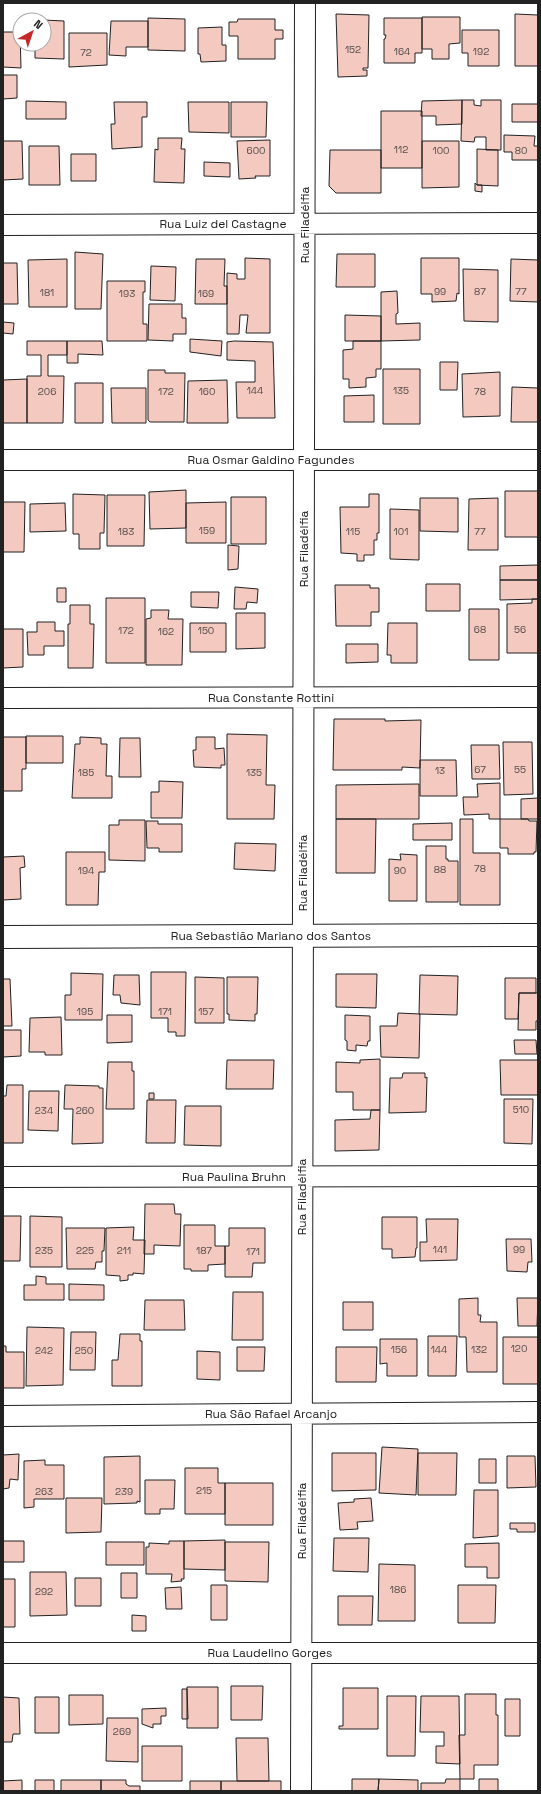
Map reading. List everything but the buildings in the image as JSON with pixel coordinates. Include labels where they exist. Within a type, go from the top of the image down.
[{"type":"street","name":"Rua Filadélfia","points":[[301,1791],[305,3]]},
{"type":"street","name":"Rua Luiz del Castagne","points":[[3,226],[538,222]]},
{"type":"street","name":"Rua Osmar Galdino Fagundes","points":[[3,460],[538,460]]},
{"type":"street","name":"Rua Constante Rottini","points":[[3,698],[538,697]]},
{"type":"street","name":"Rua Sebastião Mariano dos Santos","points":[[3,937],[538,935]]},
{"type":"street","name":"Rua Paulina Bruhn","points":[[3,1177],[538,1176]]},
{"type":"street","name":"Rua São Rafael Arcanjo","points":[[3,1416],[538,1412]]},
{"type":"street","name":"Rua Laudelino Gorges","points":[[3,1653],[538,1653]]}]
